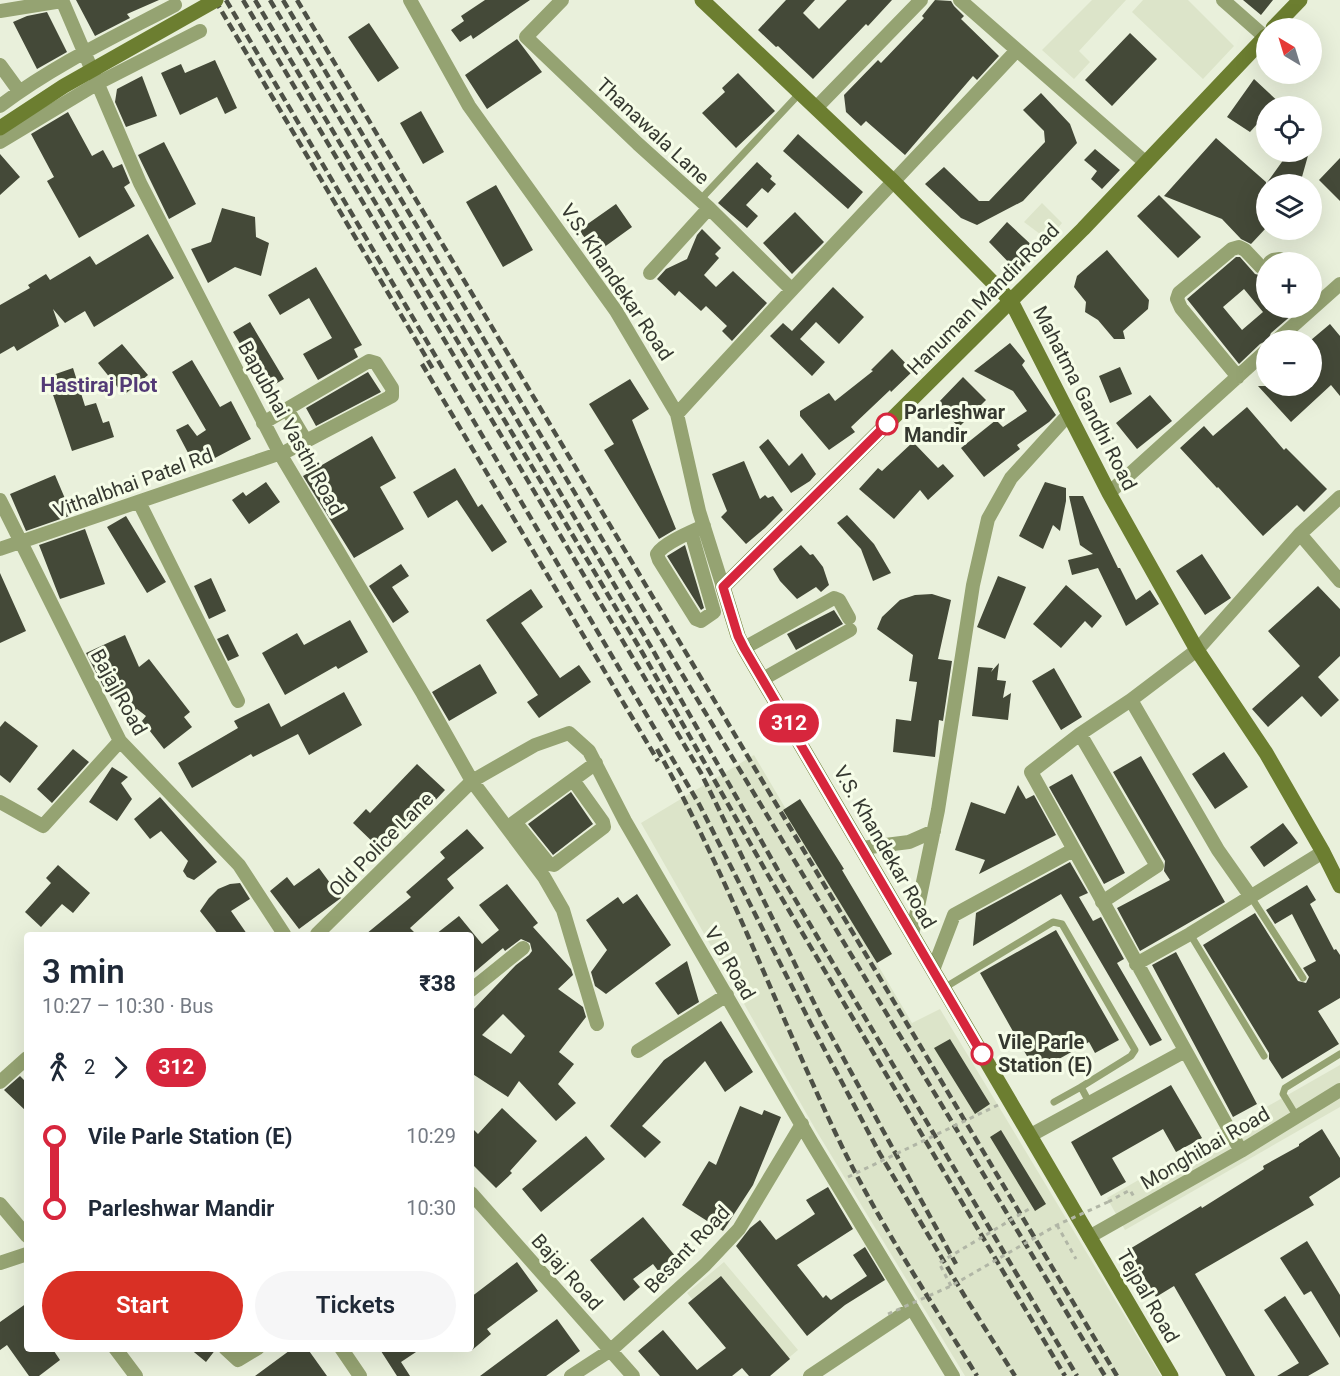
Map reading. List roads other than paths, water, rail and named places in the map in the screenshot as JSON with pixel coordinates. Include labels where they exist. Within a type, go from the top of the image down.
[{"type":"street","points":[[0,128],[64,86],[216,0]]},
{"type":"street","name":"V.S. Khandekar Road","points":[[410,0],[469,106],[616,311],[678,414],[698,529],[723,587],[738,636],[1089,1237]]},
{"type":"street","name":"Thanawala Lane","points":[[562,0],[526,37],[638,144],[705,204],[790,289]]},
{"type":"street","name":"Mahatma Gandhi Road","points":[[702,0],[894,182],[1011,301],[1109,493],[1197,650],[1266,753],[1339,883]]},
{"type":"street","points":[[816,108],[921,0]]},
{"type":"street","points":[[960,0],[1146,163]]},
{"type":"street","points":[[1223,0],[1256,25]]},
{"type":"street","name":"Hanuman Mandir Road","points":[[1283,18],[1300,0]]},
{"type":"street","points":[[0,11],[62,1]]},
{"type":"street","name":"Bapubhai Vasthi Road","points":[[62,1],[140,183],[263,423],[472,781]]},
{"type":"street","points":[[0,106],[85,52],[175,6]]},
{"type":"street","points":[[0,142],[98,83],[200,31]]},
{"type":"street","name":"Hanuman Mandir Road","points":[[723,587],[1011,301],[1256,47]]},
{"type":"street","points":[[678,414],[790,289],[1017,50]]},
{"type":"street","points":[[0,65],[19,92]]},
{"type":"street","points":[[650,273],[705,204]]},
{"type":"street","points":[[1238,377],[1181,308],[1177,299],[1179,293],[1232,249],[1239,247],[1245,250],[1256,262]]},
{"type":"street","points":[[1322,295],[1340,284]]},
{"type":"street","points":[[1286,330],[1297,318]]},
{"type":"street","points":[[1109,493],[1256,360]]},
{"type":"street","name":"Vithalbhai Patel Rd","points":[[0,549],[287,451],[392,396],[392,388],[376,363],[369,361],[287,410]]},
{"type":"street","points":[[263,423],[287,410],[306,441]]},
{"type":"street","points":[[912,935],[933,831],[974,585],[988,519],[1011,478],[1069,414]]},
{"type":"street","points":[[1240,1151],[1031,772],[1197,650],[1300,534],[1340,497]]},
{"type":"street","name":"Bajaj Road","points":[[0,501],[120,741],[239,865],[283,932]]},
{"type":"street","points":[[139,502],[238,701]]},
{"type":"street","points":[[714,612],[698,529],[659,550],[658,558],[698,622],[714,612],[727,602]]},
{"type":"street","points":[[1300,534],[1340,581]]},
{"type":"street","points":[[744,648],[834,598],[839,600],[850,624],[763,679]]},
{"type":"street","points":[[1131,700],[1218,850],[1251,897]]},
{"type":"street","name":"Old Police Lane","points":[[319,932],[472,781],[535,745],[568,733],[589,751],[596,763]]},
{"type":"street","points":[[1080,734],[1157,866],[1102,902]]},
{"type":"street","points":[[0,802],[43,826],[120,741]]},
{"type":"street","points":[[511,825],[596,763]]},
{"type":"street","name":"V B Road","points":[[596,763],[625,820],[952,1376]]},
{"type":"street","points":[[472,781],[549,864],[554,865],[604,827],[603,822],[573,780]]},
{"type":"street","points":[[511,825],[563,910],[597,1024]]},
{"type":"street","points":[[862,848],[909,842],[933,831]]},
{"type":"street","points":[[933,970],[954,915],[1073,850]]},
{"type":"street","points":[[1136,964],[1190,934],[1323,852]]},
{"type":"street","points":[[474,988],[523,948]]},
{"type":"street","points":[[638,1051],[727,995]]},
{"type":"street","points":[[1031,1135],[1185,1052]]},
{"type":"street","points":[[0,1082],[24,1061]]},
{"type":"street","name":"Monghibai Road","points":[[1089,1237],[1240,1151],[1340,1090]]},
{"type":"street","name":"Besant Road","points":[[571,1376],[611,1350],[705,1265],[739,1228],[802,1124]]},
{"type":"street","name":"Bajaj Road","points":[[474,1196],[633,1376]]},
{"type":"street","points":[[0,1204],[24,1232]]},
{"type":"street","name":"Tejpal Road","points":[[1089,1237],[1171,1376]]},
{"type":"street","points":[[0,1263],[24,1255]]},
{"type":"street","points":[[810,1376],[912,1308]]},
{"type":"street","points":[[118,1352],[136,1376]]},
{"type":"street","points":[[229,1352],[238,1360],[251,1352]]},
{"type":"street","points":[[344,1352],[360,1376]]},
{"type":"lane","points":[[705,204],[800,93]]},
{"type":"lane","points":[[1251,897],[1303,978]]},
{"type":"lane","points":[[944,988],[1053,922],[1062,924],[1135,1050],[1131,1056],[1053,1102]]},
{"type":"lane","points":[[1190,934],[1264,1056]]},
{"type":"lane","points":[[1297,1117],[1283,1094],[1285,1088],[1339,1052]]},
{"type":"lane","points":[[1081,1087],[1090,1104]]},
{"type":"railway","points":[[215,0],[433,369]]},
{"type":"railway","points":[[226,0],[699,804],[880,1154],[1015,1376]]},
{"type":"railway","points":[[243,0],[701,773],[822,1019],[956,1264]]},
{"type":"railway","points":[[255,0],[642,652],[768,875],[1065,1376]]},
{"type":"railway","points":[[270,0],[651,647],[779,872],[1077,1376]]},
{"type":"railway","points":[[283,0],[679,669],[1105,1376]]},
{"type":"railway","points":[[297,0],[1117,1376]]},
{"type":"railway","points":[[422,364],[658,761]]},
{"type":"railway","points":[[657,749],[705,843],[851,1164],[903,1256],[977,1376]]},
{"type":"place","name":"Parleshwar Mandir","points":[[887,424]]},
{"type":"place","name":"Vile Parle Station (E)","points":[[982,1054]]},
{"type":"district","name":"Hastiraj Plot","points":[[99,385]]}]
